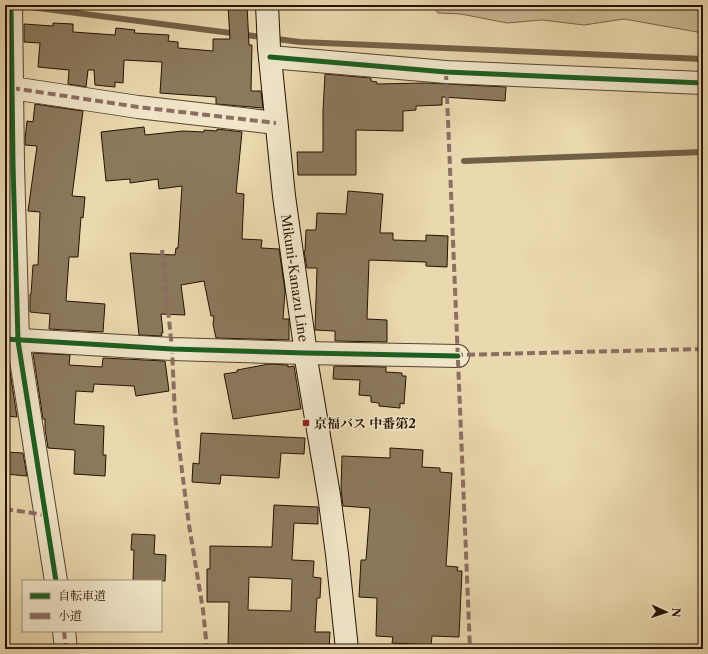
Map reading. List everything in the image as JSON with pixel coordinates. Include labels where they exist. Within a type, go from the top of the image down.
[{"type":"street","name":"Mikuni-Kanazu Line","points":[[267,5],[269,45],[284,196],[305,353],[329,495],[347,649]]},
{"type":"street","points":[[11,20],[12,88],[9,164],[12,340],[56,580]]},
{"type":"street","points":[[269,45],[446,72],[703,83]]},
{"type":"street","points":[[12,88],[138,107],[276,123]]},
{"type":"street","points":[[12,340],[172,349],[458,356]]},
{"type":"street","points":[[64,632],[66,649]]},
{"type":"shaded area","points":[[432,5],[703,5],[703,33],[624,19],[584,25],[542,20],[507,23],[461,14],[438,13]]},
{"type":"building","points":[[228,5],[247,5],[249,45],[252,45],[251,91],[261,91],[263,108],[216,104],[216,97],[160,93],[162,62],[124,60],[123,83],[115,82],[115,87],[95,85],[94,70],[88,70],[86,87],[68,84],[69,70],[38,67],[40,43],[24,42],[24,24],[53,26],[53,23],[73,24],[73,32],[115,35],[116,28],[135,30],[134,33],[169,35],[168,41],[178,42],[178,48],[213,51],[213,39],[230,39]]},
{"type":"building","points":[[325,74],[371,78],[371,81],[377,82],[377,84],[426,83],[506,87],[505,101],[442,97],[442,105],[416,106],[416,110],[403,111],[403,131],[356,130],[356,175],[298,175],[297,152],[323,152]]},
{"type":"building","points":[[35,104],[83,111],[72,196],[85,197],[83,218],[81,217],[78,257],[69,257],[66,301],[105,304],[103,332],[49,329],[50,314],[30,312],[33,265],[38,265],[40,212],[28,211],[37,146],[25,145],[25,139],[27,121],[33,122]]},
{"type":"building","points":[[144,127],[145,135],[183,131],[217,131],[217,129],[242,132],[236,193],[244,194],[242,239],[262,240],[261,248],[279,249],[285,291],[283,319],[289,319],[289,340],[216,338],[213,324],[214,316],[211,316],[204,281],[181,285],[185,315],[161,314],[162,336],[139,335],[130,253],[175,255],[176,248],[178,248],[182,186],[159,189],[158,179],[130,183],[130,179],[106,181],[101,132]]},
{"type":"building","points":[[348,191],[383,194],[380,233],[393,233],[393,240],[426,241],[426,235],[448,236],[447,267],[426,266],[426,262],[369,260],[367,319],[387,320],[387,342],[335,341],[335,331],[315,330],[317,268],[307,268],[304,251],[306,230],[316,230],[317,213],[346,214]]},
{"type":"building","points":[[5,352],[7,352],[17,417],[5,416]]},
{"type":"building","points":[[33,353],[70,355],[69,365],[102,367],[103,358],[165,361],[169,391],[136,396],[134,386],[94,384],[93,392],[76,391],[74,424],[104,426],[103,455],[106,455],[105,476],[74,474],[75,450],[48,448],[45,419],[43,419]]},
{"type":"building","points":[[269,364],[288,365],[288,367],[294,366],[301,409],[233,419],[224,374]]},
{"type":"building","points":[[334,366],[386,367],[386,372],[402,373],[402,376],[406,376],[404,404],[400,403],[400,408],[379,406],[379,403],[371,402],[371,396],[359,395],[360,380],[333,379]]},
{"type":"building","points":[[201,433],[305,438],[304,454],[281,453],[279,478],[221,475],[220,484],[192,482],[193,463],[199,464]]},
{"type":"building","points":[[390,448],[423,450],[422,467],[440,468],[440,472],[452,473],[446,566],[458,567],[457,571],[462,571],[459,637],[432,636],[431,645],[392,643],[393,637],[376,636],[377,598],[359,597],[361,560],[366,560],[370,508],[343,506],[341,489],[342,456],[390,458]]},
{"type":"building","points":[[5,452],[23,453],[27,476],[5,474]]},
{"type":"building","points":[[274,505],[318,507],[318,524],[294,523],[292,560],[314,561],[313,577],[321,578],[320,598],[317,598],[315,632],[330,632],[329,649],[228,649],[229,602],[207,602],[207,569],[210,569],[210,546],[272,547]],"holes":[[[249,577],[292,579],[291,611],[248,610]]]},
{"type":"building","points":[[132,534],[155,535],[154,554],[166,555],[165,581],[133,580],[134,550],[131,550]]},
{"type":"waterway","points":[[15,5],[300,42],[703,59]]},
{"type":"waterway","points":[[464,161],[703,152]]},
{"type":"marked path","points":[[446,72],[470,649]]},
{"type":"marked path","points":[[12,88],[138,107],[276,123]]},
{"type":"marked path","points":[[162,250],[172,349],[175,416],[189,525],[203,610],[207,649]]},
{"type":"marked path","points":[[455,355],[703,349]]},
{"type":"marked path","points":[[5,509],[46,515]]},
{"type":"marked path","points":[[64,632],[66,649]]},
{"type":"cycle path","points":[[11,5],[13,165],[18,341],[56,580]]},
{"type":"cycle path","points":[[270,57],[446,72],[703,83]]},
{"type":"cycle path","points":[[5,339],[172,349],[458,356]]},
{"type":"place","name":"京福バス 中番第2","points":[[306,423]]}]
